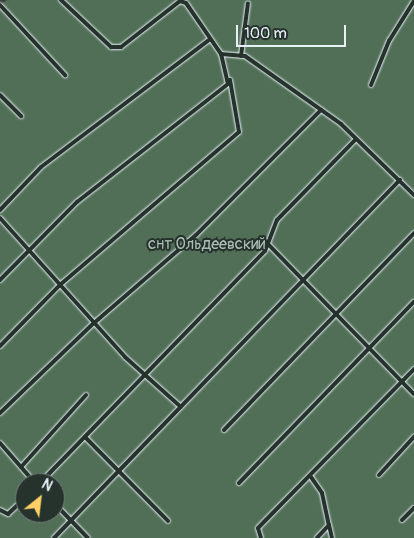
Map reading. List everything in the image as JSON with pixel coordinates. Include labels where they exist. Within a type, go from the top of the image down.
[{"type":"lane","points":[[0,346],[61,284],[239,132],[230,80],[221,54],[186,3],[180,1],[121,47],[111,47],[60,0]]},
{"type":"lane","points":[[371,86],[389,41],[414,1]]},
{"type":"lane","points":[[240,56],[248,4]]},
{"type":"lane","points":[[0,5],[65,75]]},
{"type":"lane","points":[[0,210],[41,167],[210,39]]},
{"type":"lane","points":[[221,54],[240,56],[321,110],[356,139],[414,195]]},
{"type":"lane","points":[[0,280],[77,202],[230,80]]},
{"type":"lane","points":[[0,95],[21,116]]},
{"type":"lane","points":[[0,413],[94,322],[196,236],[321,110]]},
{"type":"lane","points":[[50,473],[269,245],[277,220],[356,139]]},
{"type":"lane","points":[[54,538],[400,180]]},
{"type":"lane","points":[[0,218],[94,322],[181,406]]},
{"type":"lane","points":[[224,430],[414,234]]},
{"type":"lane","points":[[269,245],[305,277],[414,394]]},
{"type":"lane","points":[[239,483],[414,302]]},
{"type":"lane","points":[[261,538],[258,528],[311,477],[414,369]]},
{"type":"lane","points":[[21,467],[86,395]]},
{"type":"lane","points":[[85,437],[168,522]]},
{"type":"lane","points":[[378,475],[414,437]]},
{"type":"lane","points":[[0,443],[27,473]]},
{"type":"lane","points":[[311,477],[322,493],[332,538]]},
{"type":"lane","points":[[0,510],[8,514],[15,507]]},
{"type":"lane","points":[[402,520],[414,508]]},
{"type":"lane","points":[[65,515],[88,538]]},
{"type":"lane","points":[[316,538],[329,525]]},
{"type":"green space","name":"снт Ольдеевский","points":[[7,0],[414,0],[414,538],[0,538],[0,5]]}]
